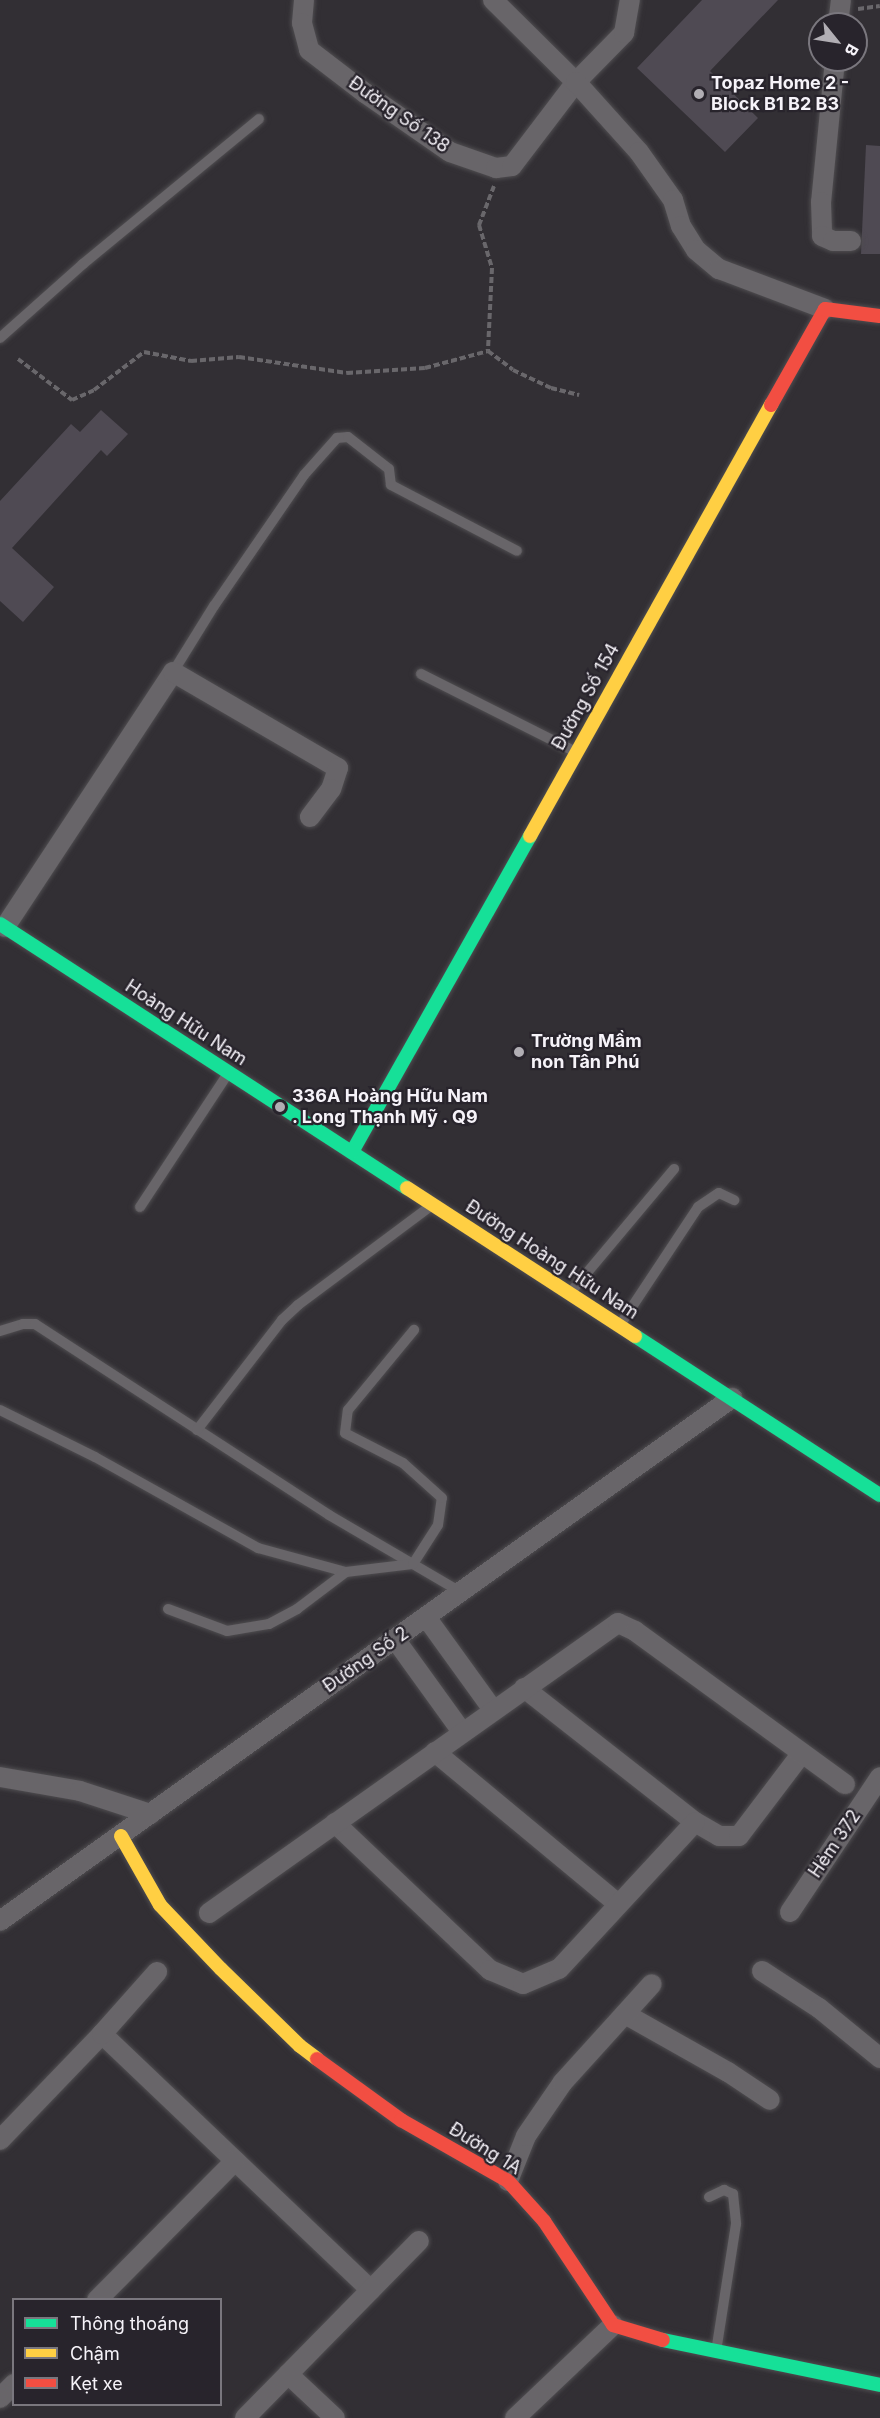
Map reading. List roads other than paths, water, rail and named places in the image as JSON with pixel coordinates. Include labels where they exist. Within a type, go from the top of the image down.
[{"type":"street","name":"Đường Số 138","points":[[304,0],[302,23],[309,50],[364,93],[450,152],[496,168],[512,166],[576,82]]},
{"type":"street","points":[[493,0],[576,82],[639,152],[673,200],[681,226],[696,250],[719,269],[825,309],[880,316]]},
{"type":"street","points":[[576,82],[624,33],[630,0]]},
{"type":"street","points":[[834,72],[821,202],[822,236],[833,241],[851,241]]},
{"type":"street","name":"Đường Số 154","points":[[352,1152],[825,309]]},
{"type":"street","points":[[2,925],[173,672],[338,768],[336,781],[310,817]]},
{"type":"street","name":"Hoàng Hữu Nam","points":[[2,925],[352,1152]]},
{"type":"street","name":"Đường Hoàng Hữu Nam","points":[[352,1152],[732,1398]]},
{"type":"street","points":[[732,1398],[880,1495]]},
{"type":"street","name":"Đường Số 2","points":[[0,1921],[732,1398]]},
{"type":"street","points":[[426,1617],[493,1710]]},
{"type":"street","points":[[208,1913],[618,1623],[623,1623],[844,1784]]},
{"type":"street","points":[[395,1639],[462,1732]]},
{"type":"street","points":[[524,1689],[695,1822],[719,1836],[739,1836],[802,1753]]},
{"type":"street","points":[[435,1752],[618,1905]]},
{"type":"street","points":[[0,1777],[80,1791],[150,1814]]},
{"type":"street","name":"Hẻm 372","points":[[790,1912],[880,1777]]},
{"type":"street","points":[[335,1823],[490,1970],[523,1984],[559,1969],[695,1822]]},
{"type":"street","name":"Đường 1A","points":[[121,1836],[160,1905],[300,2046],[401,2120],[508,2181],[544,2221],[613,2325]]},
{"type":"street","points":[[762,1971],[819,2008],[880,2058]]},
{"type":"street","points":[[0,2139],[102,2034],[158,1972]]},
{"type":"street","points":[[508,2181],[526,2136],[557,2091],[652,1984]]},
{"type":"street","points":[[625,2014],[770,2100]]},
{"type":"street","points":[[102,2034],[371,2290]]},
{"type":"street","points":[[99,2298],[235,2161]]},
{"type":"street","points":[[246,2418],[419,2241]]},
{"type":"street","points":[[515,2418],[613,2325],[716,2351],[880,2385]]},
{"type":"street","points":[[288,2374],[335,2418]]},
{"type":"street","points":[[0,2398],[12,2386]]},
{"type":"lane","points":[[0,338],[83,264],[260,119]]},
{"type":"lane","points":[[173,672],[214,606],[304,475],[337,438],[348,437],[389,469],[392,485],[517,551]]},
{"type":"lane","points":[[421,674],[576,753]]},
{"type":"lane","points":[[140,1207],[229,1072]]},
{"type":"lane","points":[[570,1293],[674,1169]]},
{"type":"lane","points":[[619,1326],[698,1207],[719,1193],[734,1200]]},
{"type":"lane","points":[[197,1430],[282,1320],[298,1305],[433,1205]]},
{"type":"lane","points":[[0,1331],[23,1324],[35,1324],[329,1515],[461,1592]]},
{"type":"lane","points":[[413,1564],[438,1525],[442,1498],[403,1464],[345,1433],[348,1410],[414,1330]]},
{"type":"lane","points":[[0,1410],[95,1457],[258,1548],[346,1572],[413,1564]]},
{"type":"lane","points":[[168,1609],[227,1630],[269,1624],[297,1609],[346,1572]]},
{"type":"lane","points":[[709,2197],[724,2190],[733,2194],[736,2224],[716,2351]]},
{"type":"place","name":"Topaz Home 2 - Block B1 B2 B3","points":[[699,94]]},
{"type":"place","name":"Trường Mầm non Tân Phú","points":[[519,1052]]},
{"type":"place","name":"336A Hoàng Hữu Nam . Long Thạnh Mỹ . Q9","points":[[280,1107]]}]
